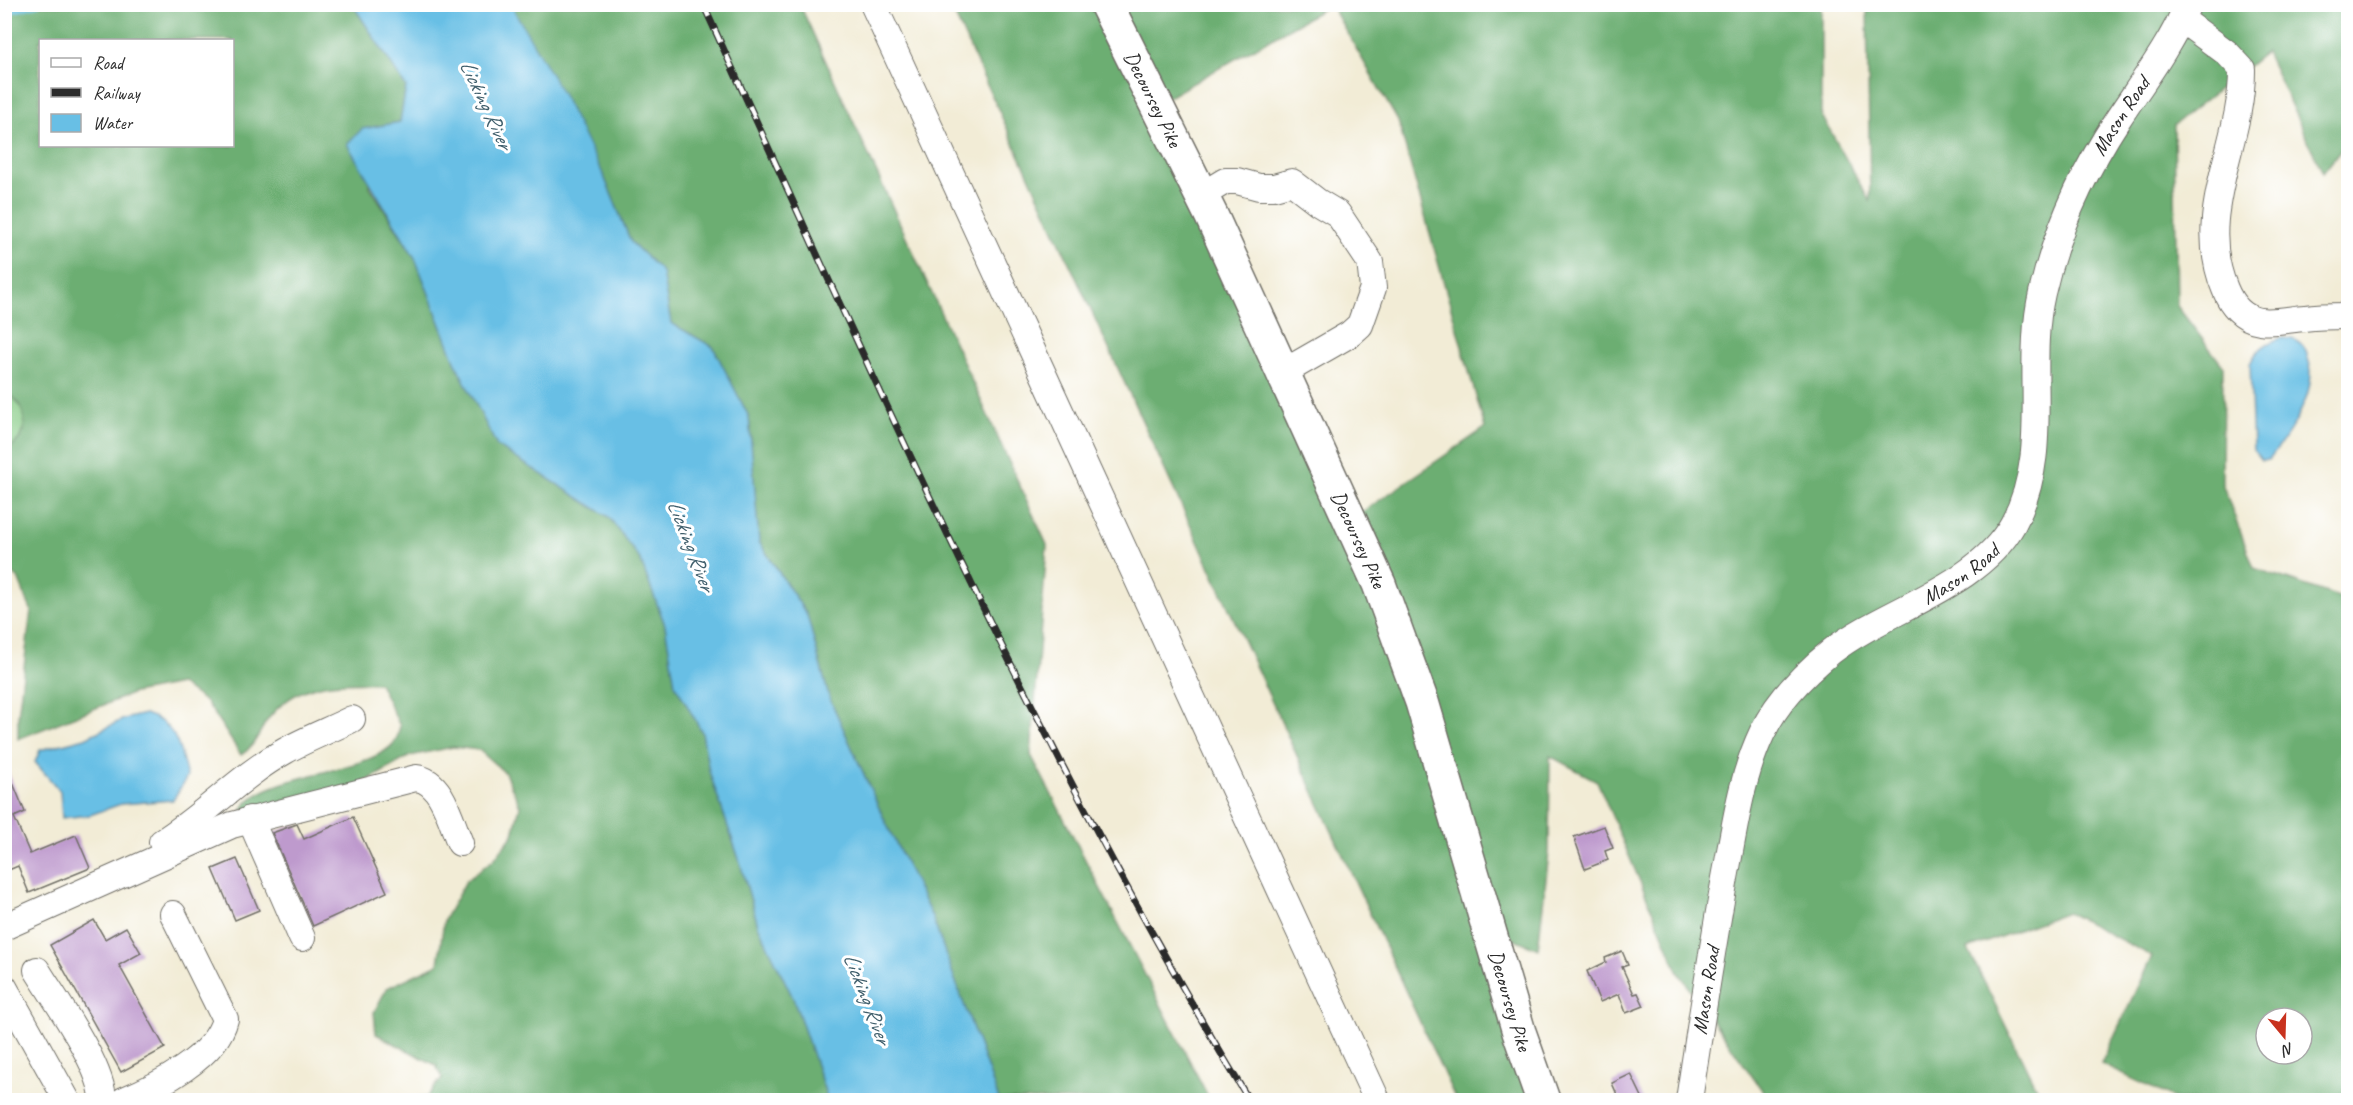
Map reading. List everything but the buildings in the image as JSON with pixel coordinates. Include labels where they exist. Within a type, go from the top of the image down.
[{"type":"main road","name":"Decoursey Pike","points":[[1106,4],[1202,195],[1379,584],[1422,702],[1516,1021],[1543,1101]]},
{"type":"street","points":[[873,4],[1377,1101]]},
{"type":"street","points":[[2185,12],[2242,69],[2242,88],[2226,152],[2215,216],[2216,262],[2228,297],[2236,308],[2259,321],[2346,316]]},
{"type":"street","name":"Mason Road","points":[[1689,1101],[1713,940],[1741,796],[1763,730],[1800,680],[1834,649],[1965,573],[1993,550],[2012,526],[2023,503],[2036,447],[2035,344],[2042,293],[2055,250],[2086,171],[2171,42],[2185,12]]},
{"type":"street","points":[[1202,195],[1225,181],[1237,181],[1259,187],[1274,187],[1292,182],[1338,214],[1370,262],[1373,288],[1360,325],[1350,334],[1284,372]]},
{"type":"street","points":[[4,910],[156,845],[193,822],[247,777],[284,751],[352,719]]},
{"type":"street","points":[[4,927],[250,819],[352,795],[393,782],[425,779],[435,786],[460,843]]},
{"type":"street","points":[[250,819],[302,938]]},
{"type":"street","points":[[124,1101],[159,1085],[195,1059],[222,1032],[225,1019],[173,914]]},
{"type":"street","points":[[37,970],[96,1070],[103,1088],[103,1101]]},
{"type":"street","points":[[4,987],[67,1101]]},
{"type":"green space","points":[[5,5],[353,5],[406,86],[400,122],[363,129],[369,185],[415,258],[457,366],[497,446],[609,517],[640,559],[665,625],[675,684],[702,732],[709,771],[739,859],[758,925],[794,1000],[828,1100],[411,1100],[427,1097],[442,1078],[436,1065],[376,1034],[374,1012],[387,988],[438,964],[444,920],[466,881],[494,859],[513,835],[520,806],[505,773],[479,750],[453,747],[410,756],[358,786],[241,811],[252,798],[270,788],[365,760],[384,751],[396,740],[400,726],[379,683],[331,684],[302,692],[277,709],[253,744],[241,755],[207,703],[180,684],[134,693],[18,739],[18,716],[31,610],[18,578],[5,569],[5,452],[20,438],[24,428],[24,416],[13,397],[4,396]]},
{"type":"green space","points":[[511,5],[800,5],[1047,545],[1031,755],[1210,1100],[999,1100],[932,917],[884,819],[829,697],[807,615],[759,542],[749,417],[713,347],[671,323],[662,272],[631,242],[603,174]]},
{"type":"green space","points":[[950,5],[1330,5],[1158,103],[1352,519],[1485,428],[1398,121],[1331,5],[1821,5],[1821,114],[1870,202],[1867,5],[2348,5],[2348,141],[2323,173],[2266,52],[2174,125],[2177,306],[2223,366],[2222,483],[2254,568],[2348,600],[2348,1098],[2177,1100],[2101,1064],[2152,956],[2067,912],[1968,949],[2042,1100],[1769,1100],[1679,973],[1597,781],[1550,756],[1549,852],[1538,949],[1489,928],[1543,1100],[1456,1100]]},
{"type":"green space","points":[[5,396],[13,397],[17,401],[24,416],[24,428],[20,438],[5,452]]},
{"type":"water","name":"Licking River","points":[[353,5],[511,5],[564,97],[603,174],[631,242],[662,272],[671,323],[713,347],[749,417],[759,542],[807,615],[829,697],[884,819],[932,917],[999,1100],[828,1100],[794,1000],[758,925],[739,859],[709,771],[702,732],[675,684],[665,625],[640,559],[609,517],[497,446],[457,366],[415,258],[347,144],[362,129],[400,122],[406,87]]},
{"type":"water","points":[[2282,338],[2295,340],[2303,346],[2311,368],[2310,383],[2297,419],[2283,441],[2268,460],[2261,460],[2253,450],[2250,364],[2255,354],[2263,347]]},
{"type":"water","points":[[145,714],[164,724],[171,731],[179,747],[187,777],[173,800],[121,804],[90,815],[62,818],[60,791],[35,762],[40,750],[85,738],[124,719]]},
{"type":"waterway","points":[[4,13],[38,4]]},
{"type":"railway","points":[[703,4],[960,561],[1028,698],[1098,834],[1249,1100]]}]
